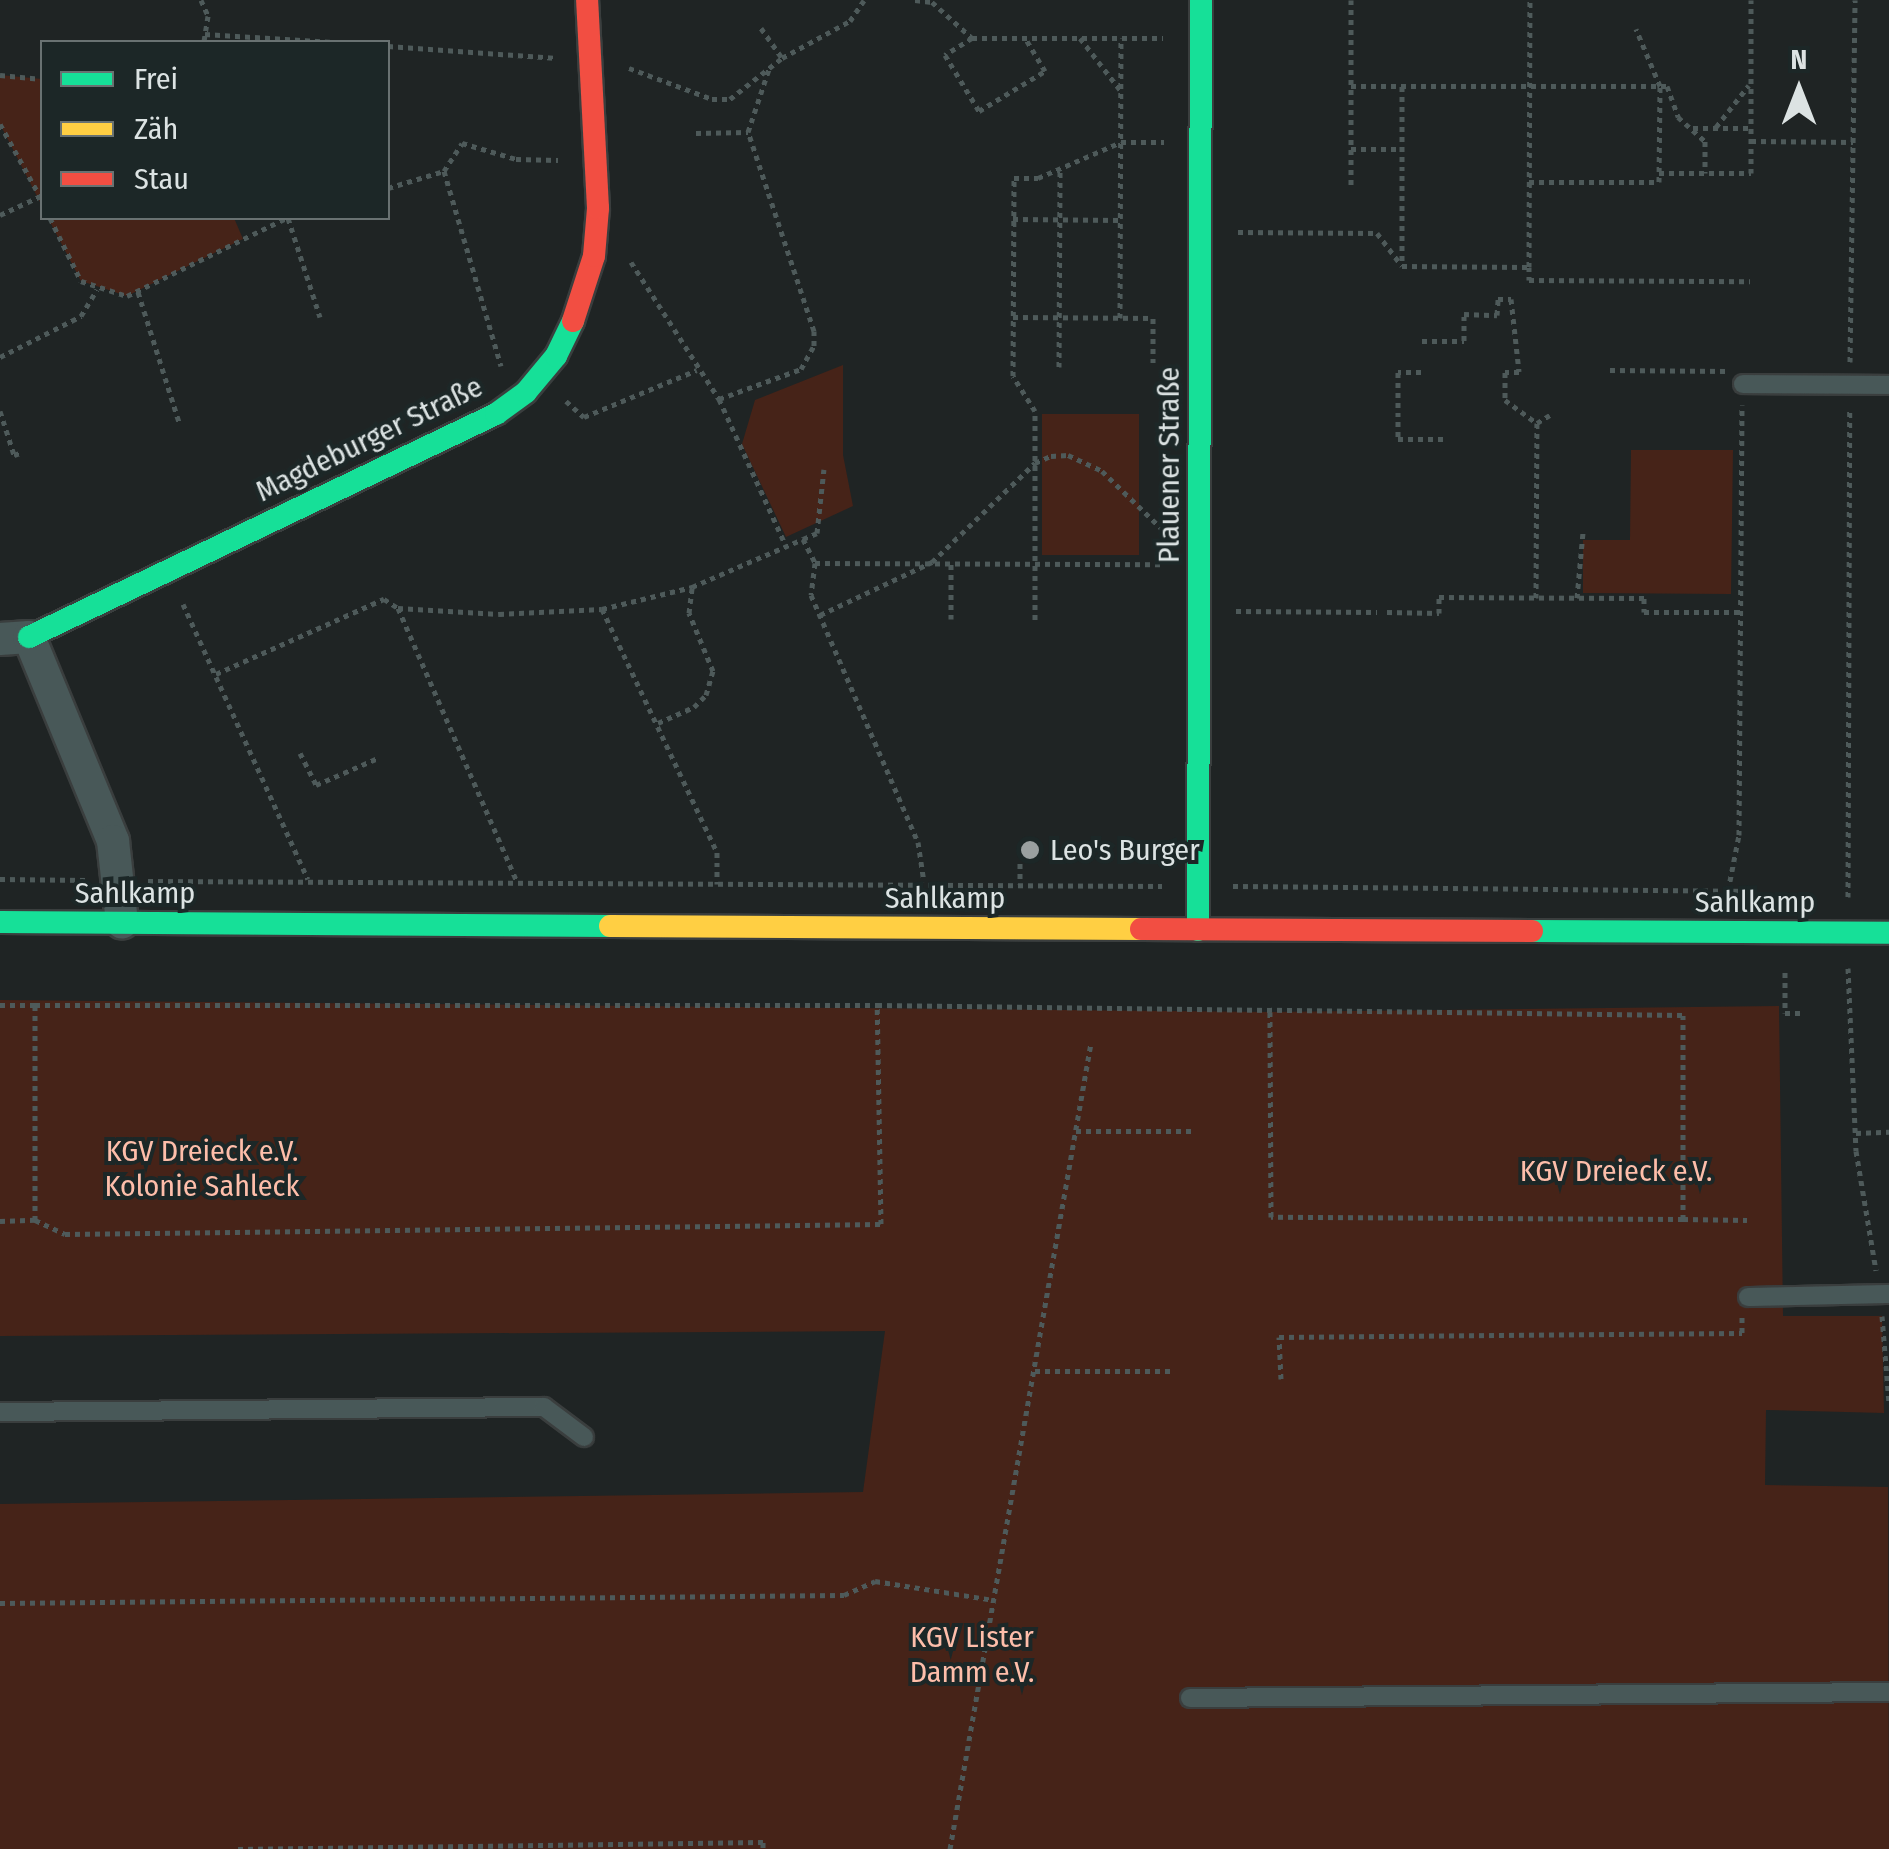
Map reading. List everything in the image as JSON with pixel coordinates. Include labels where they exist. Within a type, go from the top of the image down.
[{"type":"street","name":"Magdeburger Straße","points":[[14,638],[512,403],[538,377],[580,309],[594,256],[596,161],[586,0]]},
{"type":"street","name":"Plauener Straße","points":[[1198,930],[1201,0]]},
{"type":"street","points":[[14,638],[113,841],[122,923]]},
{"type":"street","name":"Sahlkamp","points":[[0,922],[1889,933]]},
{"type":"lane","points":[[1742,377],[1889,384]]},
{"type":"lane","points":[[1748,1298],[1884,1296]]},
{"type":"lane","points":[[0,1412],[544,1408],[584,1437]]},
{"type":"lane","points":[[1190,1698],[1889,1692]]},
{"type":"path","points":[[201,0],[204,40]]},
{"type":"path","points":[[390,46],[617,63],[712,98],[742,94],[782,58],[850,22],[864,0]]},
{"type":"path","points":[[915,0],[932,2],[972,38]]},
{"type":"path","points":[[1351,0],[1351,186]]},
{"type":"path","points":[[1530,0],[1529,280],[1750,282]]},
{"type":"path","points":[[1659,173],[1752,173],[1751,0]]},
{"type":"path","points":[[1830,892],[1848,892],[1855,0]]},
{"type":"path","points":[[761,28],[782,58]]},
{"type":"path","points":[[1529,182],[1659,182],[1660,86],[1636,29]]},
{"type":"path","points":[[205,34],[302,40]]},
{"type":"path","points":[[1025,38],[1045,71],[979,111],[945,55],[972,38],[1025,38],[1201,38]]},
{"type":"path","points":[[1080,38],[1121,92]]},
{"type":"path","points":[[1120,318],[1121,38]]},
{"type":"path","points":[[719,398],[801,369],[814,346],[748,132],[769,69]]},
{"type":"path","points":[[0,75],[40,79]]},
{"type":"path","points":[[1716,128],[1752,83]]},
{"type":"path","points":[[1351,86],[1660,86],[1673,93],[1678,118],[1705,140],[1706,173]]},
{"type":"path","points":[[1402,86],[1402,266]]},
{"type":"path","points":[[0,124],[40,194]]},
{"type":"path","points":[[1690,128],[1752,128]]},
{"type":"path","points":[[696,133],[748,132]]},
{"type":"path","points":[[1752,141],[1852,142]]},
{"type":"path","points":[[1035,620],[1035,411],[1013,376],[1014,178],[1038,178],[1120,142],[1200,142]]},
{"type":"path","points":[[390,187],[444,172],[462,143],[516,159],[596,161]]},
{"type":"path","points":[[1351,149],[1402,149]]},
{"type":"path","points":[[1059,367],[1060,168]]},
{"type":"path","points":[[444,172],[512,403]]},
{"type":"path","points":[[0,214],[40,199]]},
{"type":"path","points":[[1013,219],[1120,220]]},
{"type":"path","points":[[51,220],[70,270],[97,289],[138,292],[283,220]]},
{"type":"path","points":[[288,220],[320,317]]},
{"type":"path","points":[[1200,233],[1377,233],[1402,266]]},
{"type":"path","points":[[628,256],[697,370],[719,398],[786,547]]},
{"type":"path","points":[[1402,266],[1529,268]]},
{"type":"path","points":[[0,357],[81,316],[97,289]]},
{"type":"path","points":[[138,292],[180,424]]},
{"type":"path","points":[[1422,341],[1464,341],[1464,314],[1497,315],[1498,299],[1511,299],[1519,372],[1505,372],[1505,400],[1537,423]]},
{"type":"path","points":[[1013,317],[1153,318],[1153,367]]},
{"type":"path","points":[[538,377],[584,417],[697,370]]},
{"type":"path","points":[[1610,370],[1742,377],[1739,834],[1728,891]]},
{"type":"path","points":[[1422,372],[1398,372],[1398,438],[1443,439]]},
{"type":"path","points":[[0,411],[14,455],[20,453]]},
{"type":"path","points":[[1537,423],[1550,415]]},
{"type":"path","points":[[1536,598],[1537,423]]},
{"type":"path","points":[[820,615],[932,562],[1035,463],[1068,454],[1088,462],[1198,564]]},
{"type":"path","points":[[216,674],[384,599],[398,608],[499,614],[602,609],[692,587],[818,532],[824,469]]},
{"type":"path","points":[[1578,598],[1583,532]]},
{"type":"path","points":[[803,540],[814,562],[811,595],[918,842],[926,928]]},
{"type":"path","points":[[814,562],[1198,564]]},
{"type":"path","points":[[951,562],[951,620]]},
{"type":"path","points":[[167,568],[308,879]]},
{"type":"path","points":[[656,723],[694,707],[706,695],[713,670],[688,613],[692,587]]},
{"type":"path","points":[[1387,612],[1440,613],[1440,597],[1644,598],[1644,612],[1741,612]]},
{"type":"path","points":[[398,608],[517,882]]},
{"type":"path","points":[[602,609],[717,852],[717,927]]},
{"type":"path","points":[[1198,611],[1377,612]]},
{"type":"path","points":[[300,754],[316,785],[378,758]]},
{"type":"path","points":[[1020,863],[1020,884]]},
{"type":"path","points":[[0,879],[924,882],[1762,891]]},
{"type":"path","points":[[1785,972],[1785,1013],[1802,1013]]},
{"type":"path","points":[[1848,973],[1856,1134],[1884,1296],[1889,1403]]},
{"type":"path","points":[[0,1004],[877,1005],[1683,1015],[1683,1219]]},
{"type":"path","points":[[35,1005],[35,1220]]},
{"type":"path","points":[[0,1221],[35,1220],[65,1234],[881,1224],[877,1005]]},
{"type":"path","points":[[1270,1012],[1271,1218],[1747,1220]]},
{"type":"path","points":[[950,1849],[1090,1043]]},
{"type":"path","points":[[1076,1131],[1192,1131]]},
{"type":"path","points":[[1856,1134],[1889,1132]]},
{"type":"path","points":[[1281,1380],[1279,1336],[1742,1333],[1748,1298]]},
{"type":"path","points":[[1035,1371],[1174,1371]]},
{"type":"path","points":[[0,1603],[844,1596],[875,1580],[994,1600]]},
{"type":"path","points":[[238,1849],[763,1842],[763,1849]]},
{"type":"green space","points":[[0,75],[40,79],[40,202],[0,124]]},
{"type":"green space","points":[[49,220],[235,220],[243,239],[127,296],[81,281]]},
{"type":"green space","points":[[843,365],[843,455],[853,506],[786,537],[742,444],[755,400]]},
{"type":"green space","points":[[1042,414],[1139,414],[1139,555],[1042,555]]},
{"type":"green space","points":[[1631,450],[1733,450],[1731,594],[1583,593],[1583,540],[1630,540]]},
{"type":"green space","points":[[0,1000],[1270,1012],[1779,1006],[1783,1316],[1882,1316],[1884,1413],[1766,1410],[1765,1485],[1888,1487],[1889,1849],[0,1849],[0,1504],[863,1492],[885,1331],[0,1336]]},
{"type":"traffic: fast","points":[[1198,930],[1201,0]]},
{"type":"traffic: fast","points":[[29,637],[496,414],[526,392],[556,356],[573,321]]},
{"type":"traffic: fast","points":[[0,922],[610,926]]},
{"type":"traffic: fast","points":[[1532,931],[1889,933]]},
{"type":"traffic: slow","points":[[610,926],[1141,929]]},
{"type":"traffic: jam","points":[[573,321],[594,256],[598,208],[587,0]]},
{"type":"traffic: jam","points":[[1141,929],[1532,931]]},
{"type":"place","name":"Leo's Burger","points":[[1030,850]]},
{"type":"park label","name":"KGV Dreieck e.V. Kolonie Sahleck","points":[[202,1168]]},
{"type":"park label","name":"KGV Dreieck e.V.","points":[[1616,1171]]},
{"type":"park label","name":"KGV Lister Damm e.V.","points":[[972,1654]]}]
